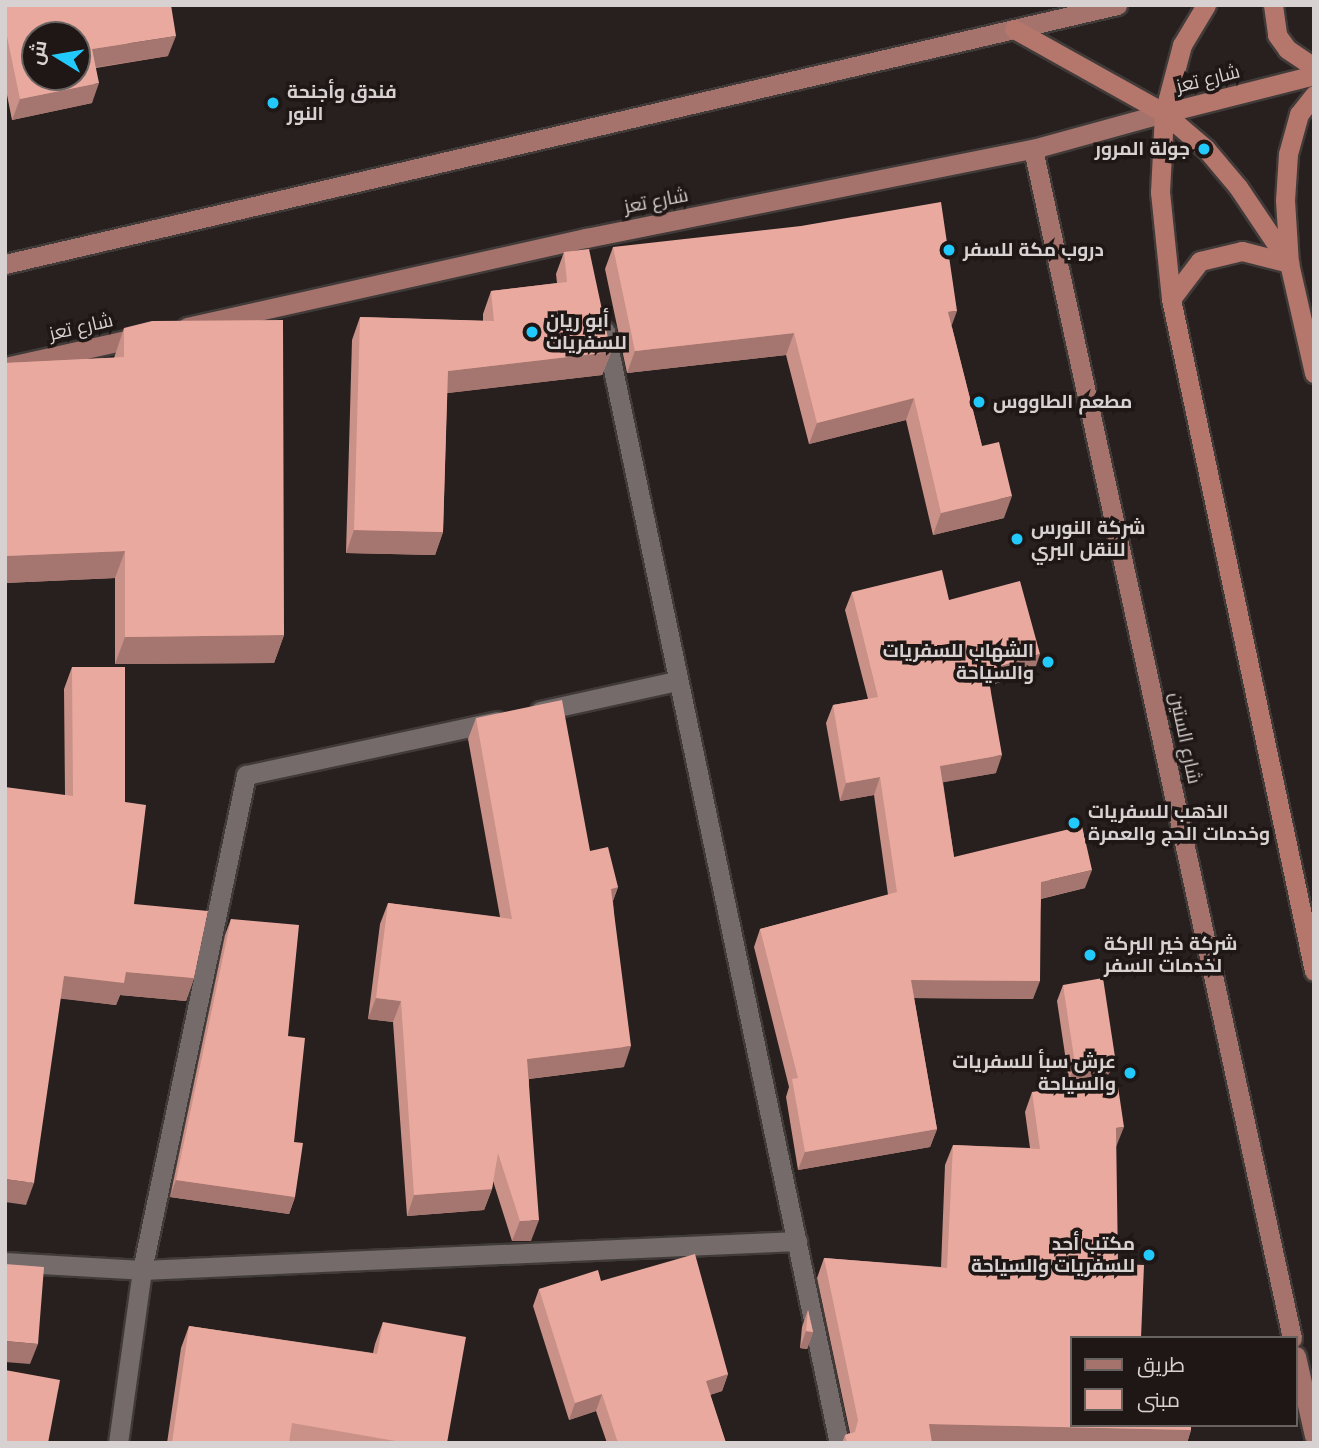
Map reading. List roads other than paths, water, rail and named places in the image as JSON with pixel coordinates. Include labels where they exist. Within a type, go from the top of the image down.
[{"type":"highway","points":[[1206,5],[1182,45],[1164,113],[1160,192],[1171,299],[1314,971]]},
{"type":"highway","points":[[1273,5],[1277,35],[1300,61],[1314,67]]},
{"type":"highway","points":[[1014,29],[1164,113],[1206,149],[1238,187],[1289,263]]},
{"type":"highway","name":"شارع تعز","points":[[1164,113],[1314,75]]},
{"type":"highway","points":[[1314,95],[1299,114],[1288,154],[1289,263],[1314,373]]},
{"type":"highway","points":[[1171,299],[1200,261],[1242,251],[1289,263]]},
{"type":"main road","points":[[5,264],[1118,5]]},
{"type":"main road","name":"شارع تعز","points":[[5,367],[586,238],[1033,149],[1164,113]]},
{"type":"main road","name":"شارع الستين","points":[[1033,149],[1292,1336]]},
{"type":"main road","points":[[1298,1365],[1314,1436]]},
{"type":"street","points":[[586,238],[592,264]]},
{"type":"street","points":[[600,305],[839,1443]]},
{"type":"street","points":[[118,1443],[142,1270],[246,775],[677,681]]},
{"type":"street","points":[[5,1262],[142,1270],[797,1241]]},
{"type":"place","name":"فندق وأجنحة النور","points":[[273,103]]},
{"type":"place","name":"جولة المرور","points":[[1204,149]]},
{"type":"place","name":"دروب مكة للسفر","points":[[949,250]]},
{"type":"place","name":"أبو ريان للسفريات","points":[[532,332]]},
{"type":"place","name":"مطعم الطاووس","points":[[979,402]]},
{"type":"place","name":"شركة النورس للنقل البري","points":[[1017,539]]},
{"type":"place","name":"الشهاب للسفريات والسياحة","points":[[1048,662]]},
{"type":"place","name":"الذهب للسفريات وخدمات الحج والعمرة","points":[[1074,823]]},
{"type":"place","name":"شركة خير البركة لخدمات السفر","points":[[1090,955]]},
{"type":"place","name":"عرش سبأ للسفريات والسياحة","points":[[1130,1073]]},
{"type":"place","name":"مكتب أحد للسفريات والسياحة","points":[[1149,1255]]}]
